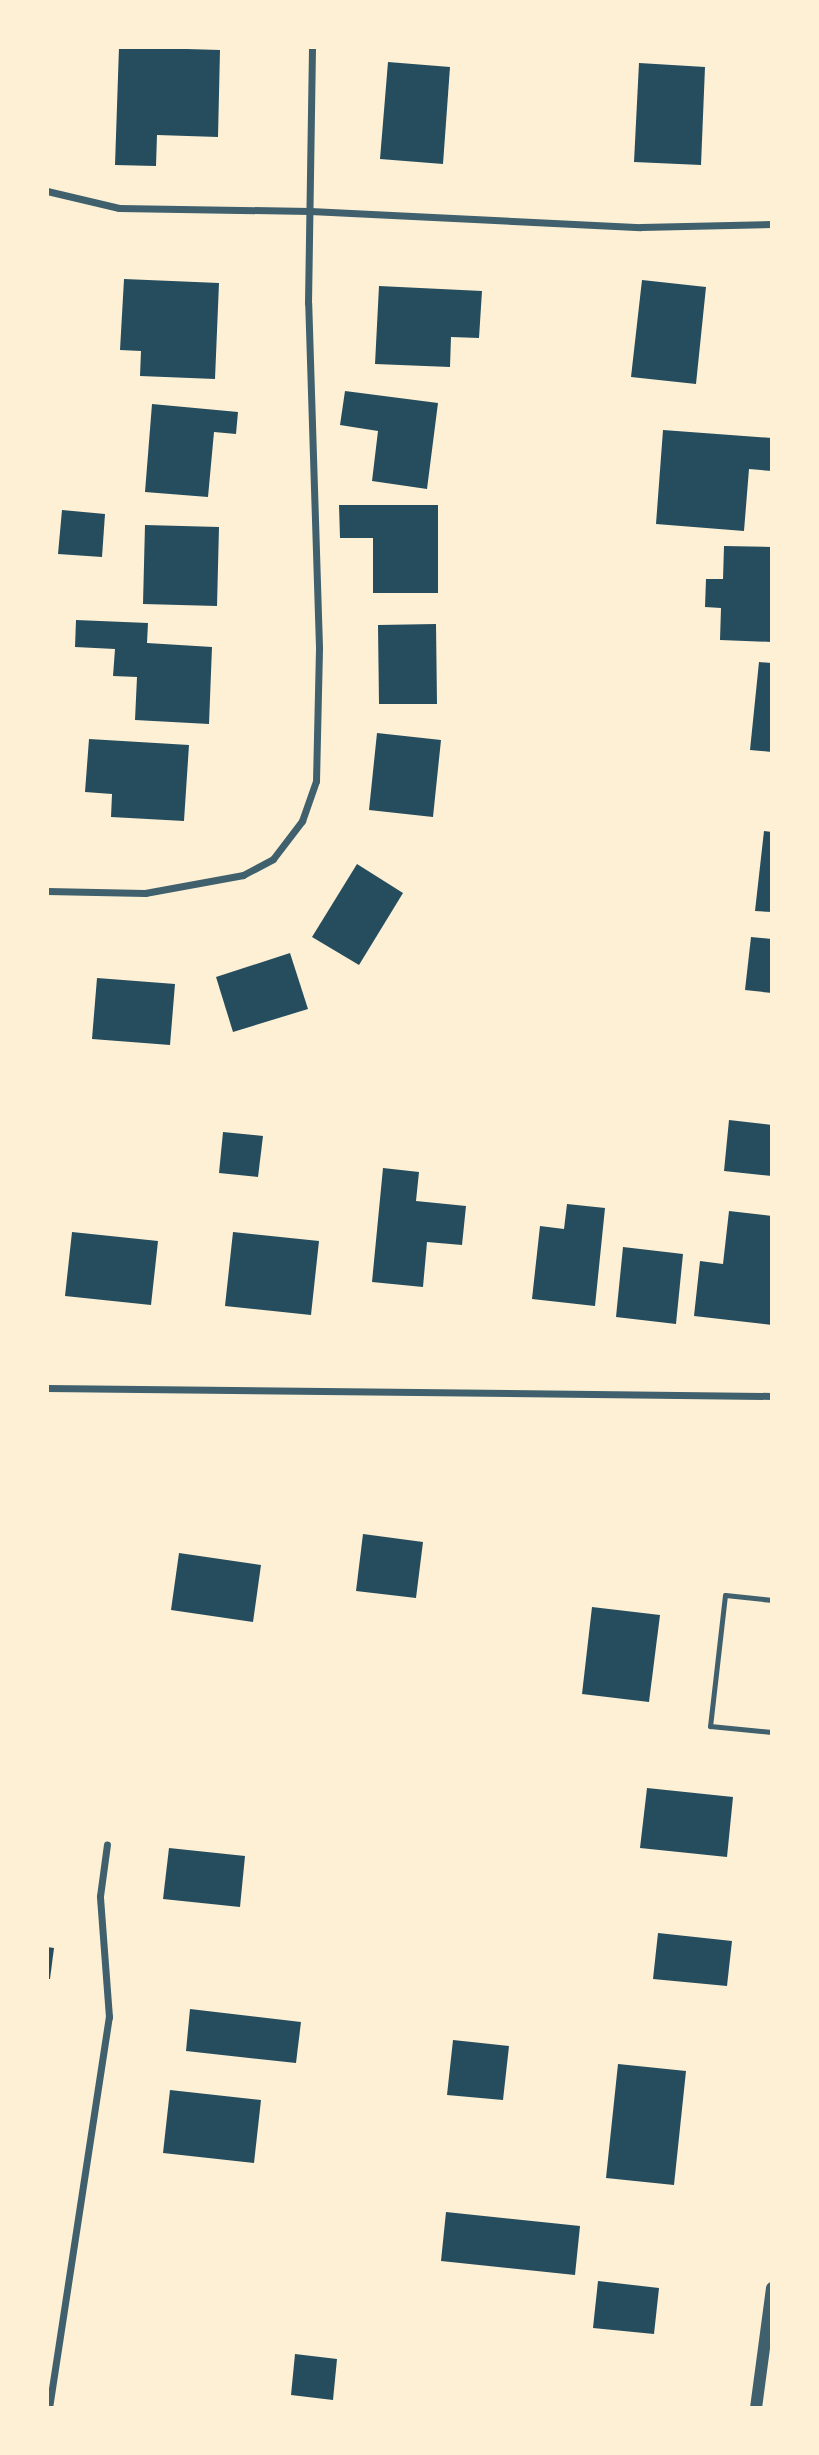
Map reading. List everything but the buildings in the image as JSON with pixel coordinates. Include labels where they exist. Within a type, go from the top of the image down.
[{"type":"street","points":[[47,891],[145,894],[243,874],[273,859],[302,821],[316,781],[319,647],[308,303],[312,47]]},
{"type":"street","points":[[47,191],[119,208],[310,211],[641,227],[772,223]]},
{"type":"street","points":[[47,1388],[772,1396]]},
{"type":"street","points":[[49,2408],[109,2017],[100,1896],[107,1844]]},
{"type":"street","points":[[755,2408],[772,2288]]},
{"type":"lane","points":[[772,1600],[725,1595],[710,1726],[772,1732]]}]
